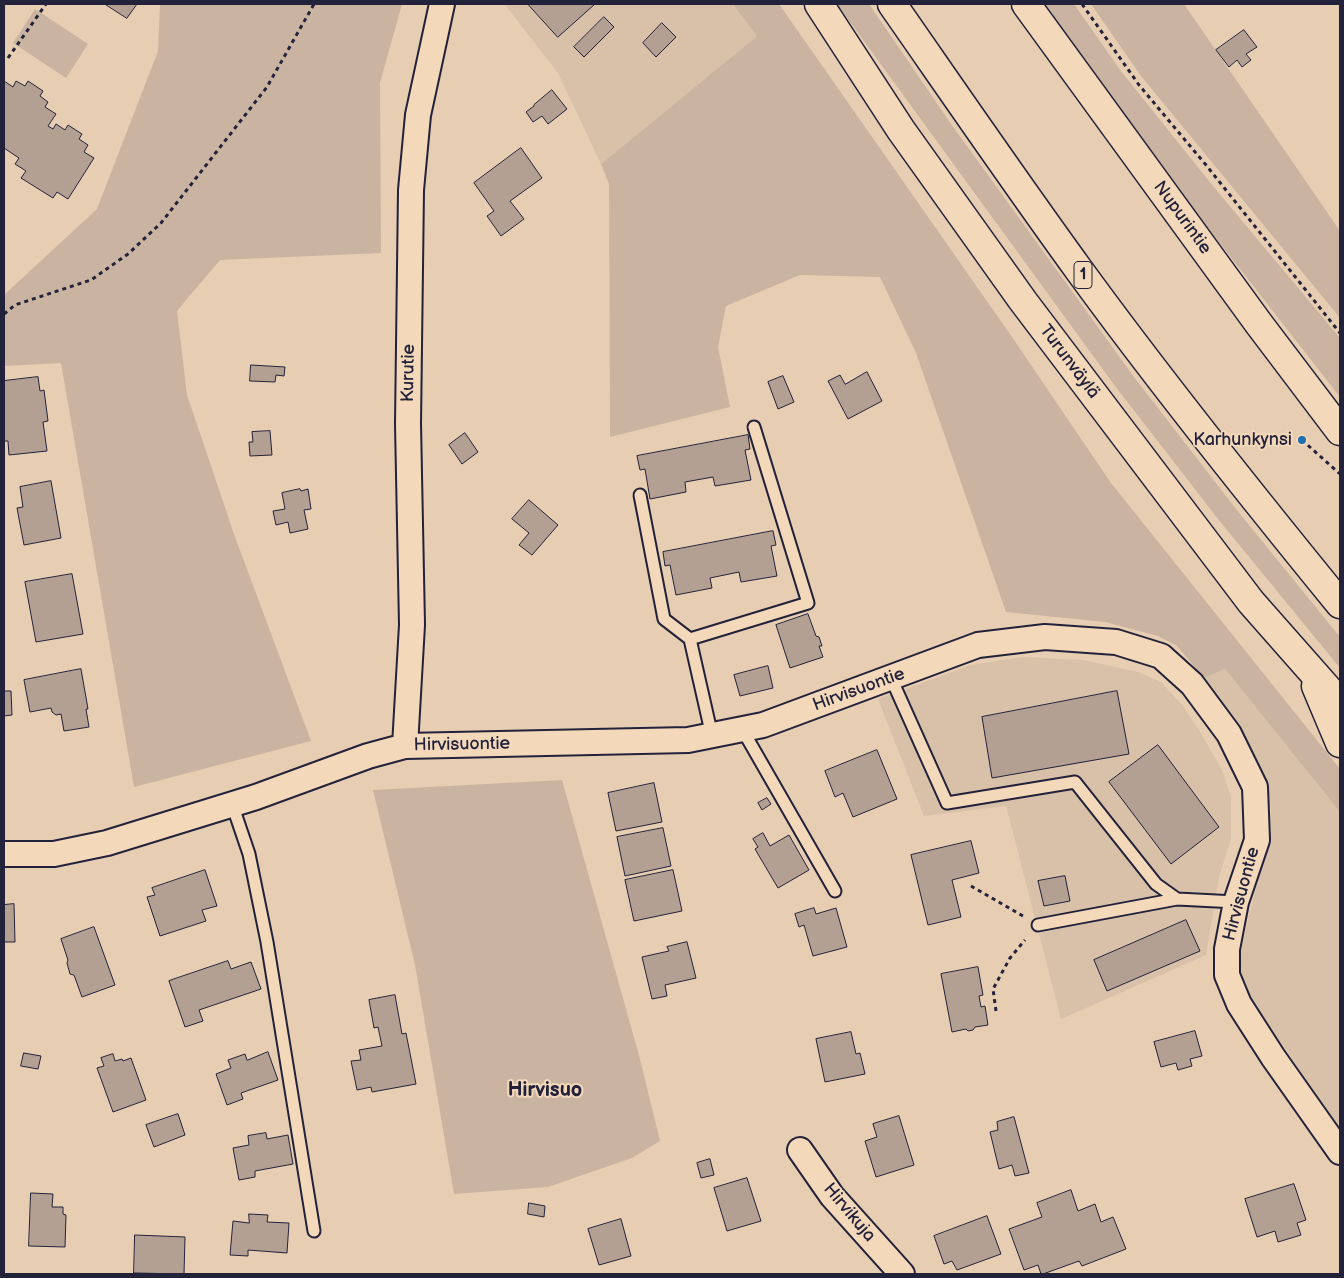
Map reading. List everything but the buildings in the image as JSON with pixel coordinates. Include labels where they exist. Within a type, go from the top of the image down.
[{"type":"main road","name":"Turunväylä","points":[[819,4],[901,130],[1022,301],[1251,602],[1340,703]]},
{"type":"main road","name":"1","points":[[892,4],[956,98],[1080,271],[1200,430],[1340,604]]},
{"type":"main road","name":"Nupurintie","points":[[1026,4],[1248,309],[1340,431]]},
{"type":"main road","points":[[1308,666],[1340,743]]},
{"type":"street","name":"Kurutie","points":[[406,746],[412,625],[408,424],[411,190],[418,116],[442,4]]},
{"type":"street","name":"Hirvisuontie","points":[[4,854],[54,854],[107,843],[232,804],[368,756],[406,746],[688,740],[763,725],[978,645],[1045,637],[1116,642],[1161,656],[1192,684],[1229,734],[1255,787],[1257,840],[1236,902],[1227,949],[1227,975],[1236,997],[1273,1057],[1340,1152]]},
{"type":"street","name":"Hirvikuja","points":[[800,1150],[832,1196],[902,1274]]},
{"type":"lane","points":[[690,639],[808,603],[754,428]]},
{"type":"lane","points":[[640,495],[664,619],[690,639],[712,736]]},
{"type":"lane","points":[[891,678],[947,804],[1075,782],[1156,884],[1177,899]]},
{"type":"lane","points":[[742,729],[835,891]]},
{"type":"lane","points":[[232,804],[249,854],[267,942],[314,1231]]},
{"type":"lane","points":[[1038,925],[1177,899],[1236,902]]},
{"type":"path","points":[[8,58],[46,4]]},
{"type":"path","points":[[4,314],[15,305],[90,280],[128,254],[161,223],[267,87],[314,4]]},
{"type":"path","points":[[1082,4],[1139,85],[1206,165],[1340,333]]},
{"type":"path","points":[[1302,440],[1340,474]]},
{"type":"path","points":[[971,886],[1038,925],[1010,958],[994,989],[996,1011]]},
{"type":"shaded area","points":[[160,4],[402,4],[380,83],[381,253],[220,260],[177,311],[187,395],[235,537],[311,741],[134,787],[61,363],[4,366],[4,295],[97,209],[158,51]]},
{"type":"shaded area","points":[[501,4],[734,4],[758,35],[601,164],[558,73],[506,6]]},
{"type":"shaded area","points":[[733,4],[779,4],[1012,337],[1111,483],[1340,769],[1340,812],[1225,669],[1204,678],[1177,646],[1158,636],[1105,622],[1006,612],[916,353],[880,277],[800,275],[726,306],[718,347],[730,407],[610,437],[609,184],[601,164],[757,36]]},
{"type":"shaded area","points":[[837,4],[869,4],[951,124],[1134,377],[1236,509],[1340,637],[1340,668],[1218,519],[1115,386]]},
{"type":"shaded area","points":[[1045,4],[1074,4],[1120,70],[1213,186],[1340,338],[1340,397],[1190,205]]},
{"type":"shaded area","points":[[1091,4],[1184,4],[1340,231],[1340,318],[1141,76]]},
{"type":"shaded area","points":[[35,9],[88,44],[66,78],[13,43]]},
{"type":"shaded area","points":[[1022,657],[1083,660],[1138,672],[1161,682],[1183,706],[1199,730],[1222,770],[1231,797],[1231,839],[1219,877],[1206,955],[1061,1019],[1006,806],[924,816],[878,699],[971,665]]},
{"type":"shaded area","points":[[1225,669],[1340,812],[1340,1129],[1246,991],[1239,965],[1269,834],[1271,809],[1262,772],[1241,733],[1204,678]]},
{"type":"shaded area","points":[[562,780],[640,1059],[660,1141],[632,1158],[548,1187],[454,1194],[415,965],[373,790]]},
{"type":"place","name":"Karhunkynsi","points":[[1302,440]]},
{"type":"district","name":"Hirvisuo","points":[[545,1091]]}]
